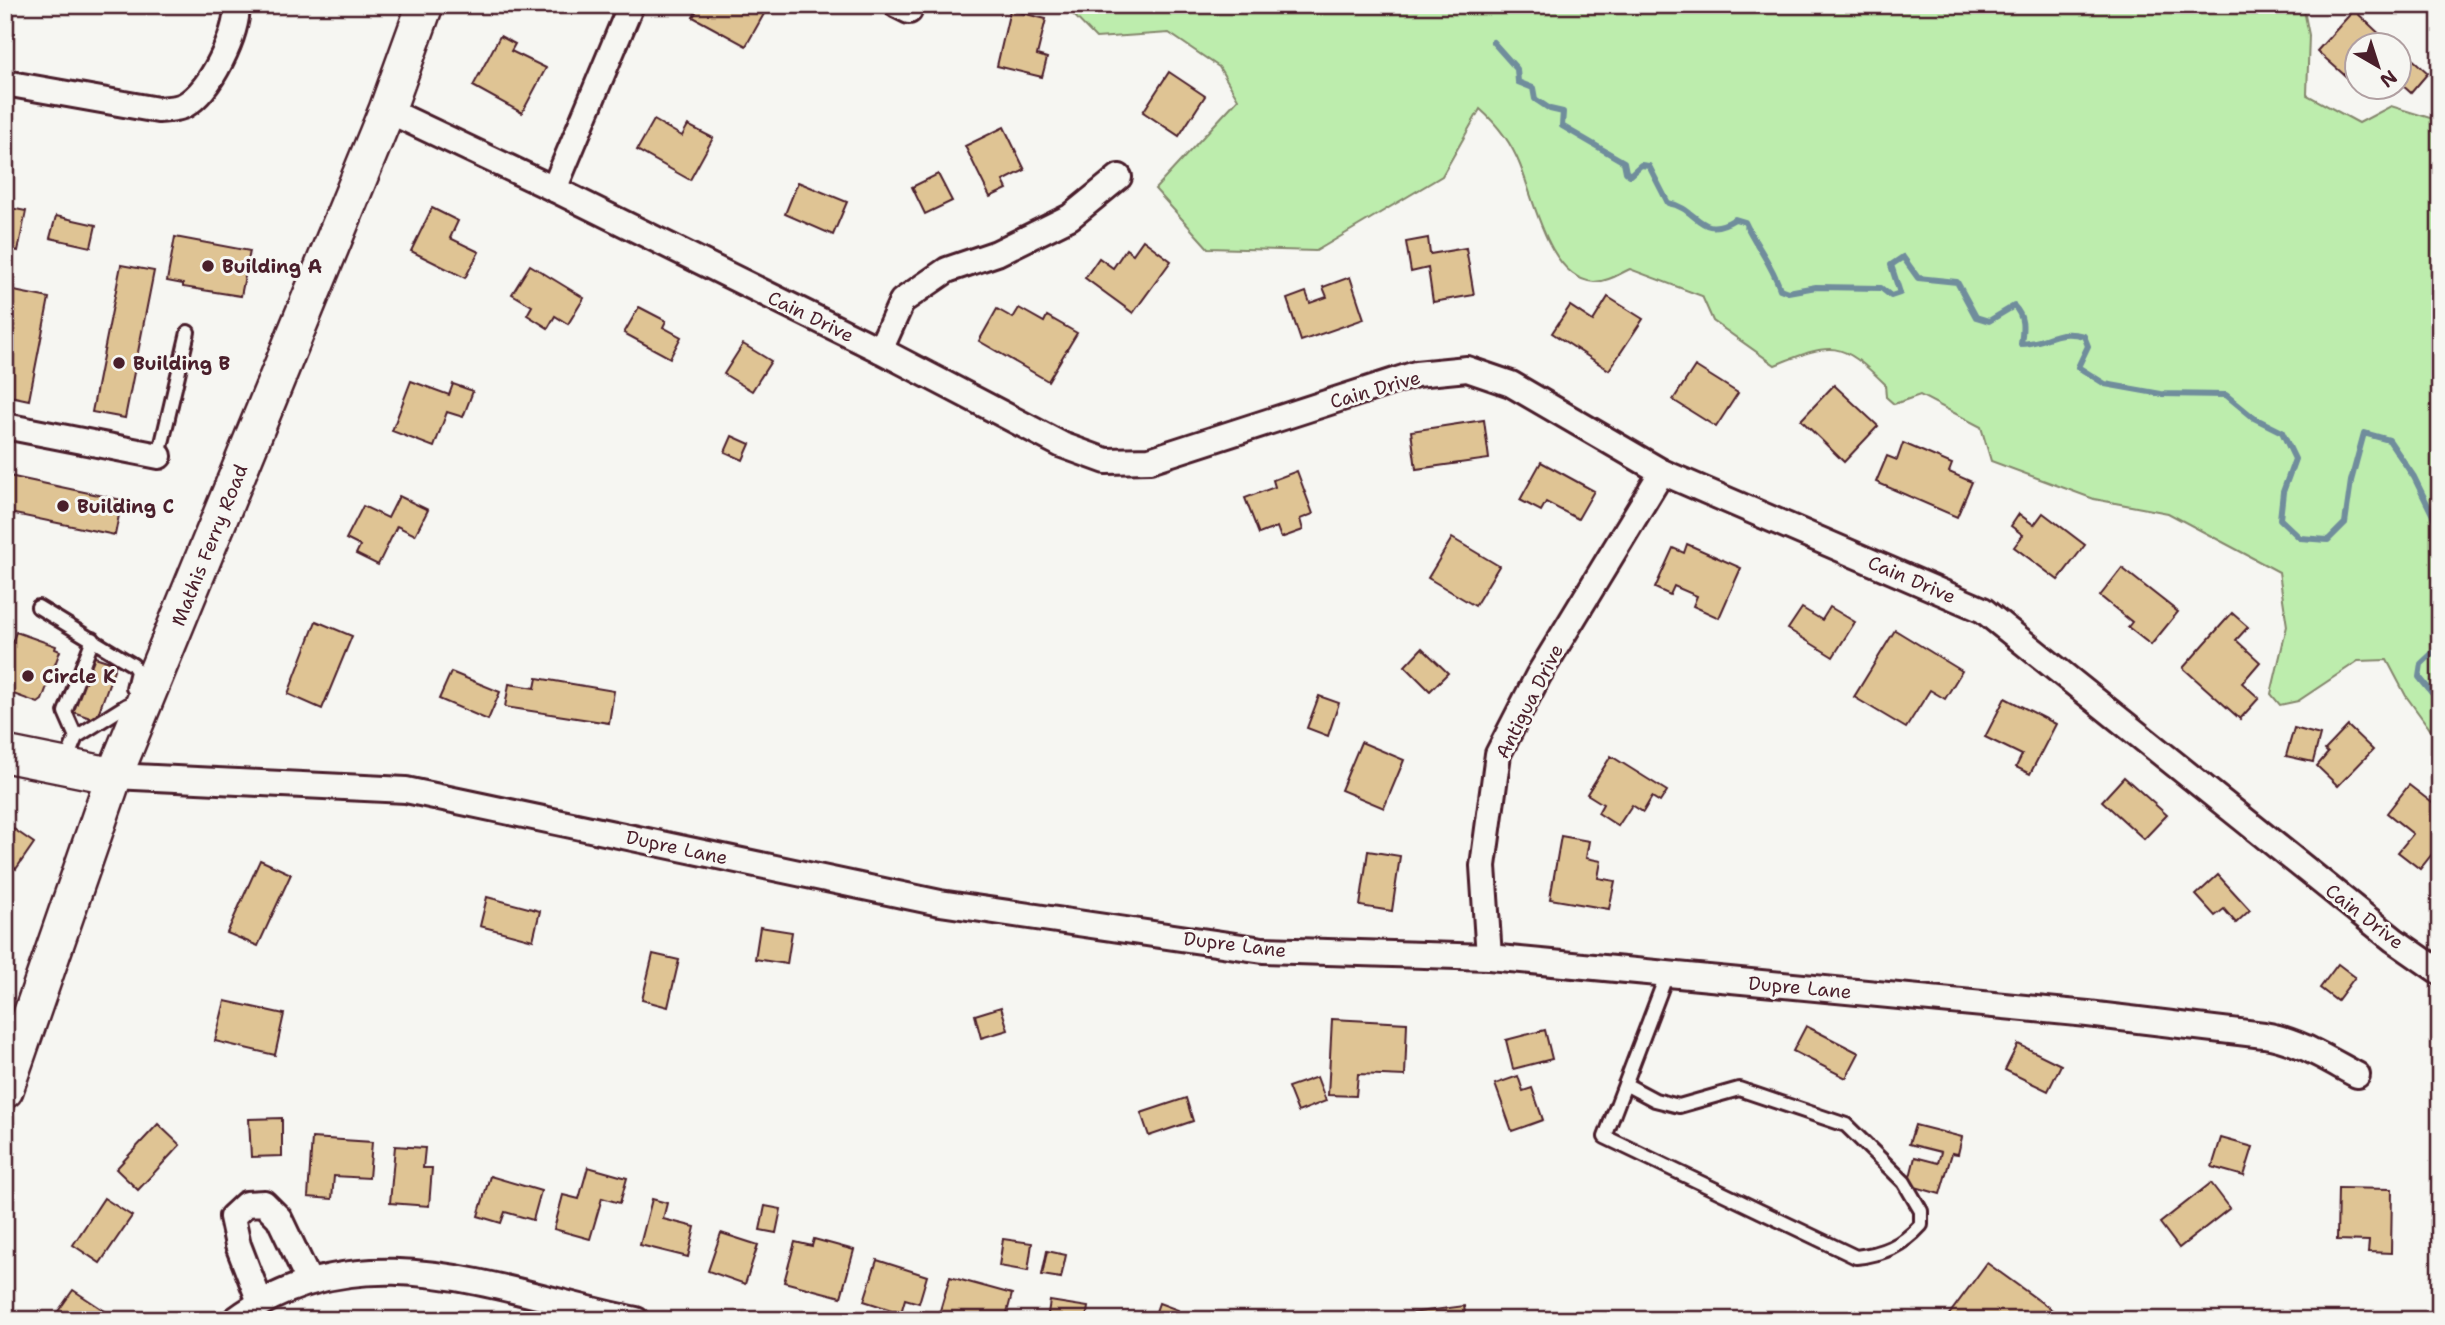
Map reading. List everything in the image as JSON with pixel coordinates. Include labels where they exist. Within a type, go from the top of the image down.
[{"type":"main road","name":"Mathis Ferry Road","points":[[5,1090],[114,776],[134,709],[387,110],[425,5]]},
{"type":"main road","points":[[5,754],[70,751],[114,776]]},
{"type":"street","points":[[5,83],[158,110],[183,107],[205,90],[222,57],[237,5]]},
{"type":"street","points":[[554,188],[631,5]]},
{"type":"street","name":"Cain Drive","points":[[387,110],[554,188],[880,350],[1062,445],[1106,461],[1150,460],[1416,374],[1467,369],[1511,384],[1662,472],[1983,610],[2383,931],[2440,972]]},
{"type":"street","points":[[880,350],[902,301],[947,270],[997,253],[1070,217],[1119,177]]},
{"type":"street","points":[[5,426],[159,456]]},
{"type":"street","name":"Antigua Drive","points":[[1489,957],[1483,866],[1498,754],[1538,676],[1662,472]]},
{"type":"street","name":"Dupre Lane","points":[[114,776],[407,790],[940,903],[1264,950],[1489,957],[2088,1014],[2273,1036],[2309,1049],[2357,1075]]},
{"type":"street","points":[[260,1302],[237,1245],[233,1217],[246,1204],[264,1203],[279,1218],[309,1281]]},
{"type":"street","points":[[235,1320],[260,1302],[309,1281],[346,1273],[387,1270],[432,1274],[636,1320]]},
{"type":"lane","points":[[159,456],[188,332]]},
{"type":"lane","points":[[38,607],[93,639],[133,665],[137,671],[134,709],[70,751],[65,712],[93,639]]},
{"type":"lane","points":[[1625,1084],[1655,1100],[1679,1106],[1739,1089],[1846,1125],[1904,1182],[1921,1212],[1921,1226],[1907,1240],[1880,1254],[1856,1257],[1605,1137],[1625,1084],[1667,974]]},
{"type":"green space","points":[[1064,5],[2303,5],[2309,35],[2307,95],[2359,123],[2391,106],[2440,121],[2440,743],[2406,696],[2387,660],[2358,661],[2298,701],[2280,705],[2271,694],[2287,626],[2279,572],[2168,513],[2094,499],[1991,461],[1981,427],[1920,395],[1894,404],[1886,397],[1885,384],[1857,359],[1846,353],[1823,349],[1775,365],[1713,321],[1702,296],[1630,269],[1599,282],[1578,278],[1565,267],[1545,235],[1520,165],[1508,141],[1480,109],[1442,176],[1316,251],[1208,248],[1155,189],[1238,99],[1219,67],[1169,33],[1096,38]]},
{"type":"building","points":[[700,5],[769,5],[746,46],[693,17]]},
{"type":"building","points":[[1010,10],[1046,19],[1037,55],[1047,58],[1042,77],[997,66]]},
{"type":"building","points":[[2354,10],[2378,32],[2344,32],[2344,75],[2317,51]]},
{"type":"building","points":[[500,36],[515,44],[511,51],[546,68],[522,113],[473,86]]},
{"type":"building","points":[[2414,60],[2428,73],[2414,89]]},
{"type":"building","points":[[1169,72],[1205,96],[1179,136],[1143,112]]},
{"type":"building","points":[[654,120],[682,136],[688,125],[713,138],[690,180],[637,150]]},
{"type":"building","points":[[1004,127],[1025,170],[1003,181],[1007,189],[990,197],[965,146]]},
{"type":"building","points":[[938,174],[952,201],[925,214],[912,187]]},
{"type":"building","points":[[798,182],[847,202],[833,235],[785,214]]},
{"type":"building","points":[[5,207],[26,211],[18,251],[5,248]]},
{"type":"building","points":[[432,208],[458,221],[450,238],[479,252],[465,278],[411,251]]},
{"type":"building","points":[[56,216],[96,225],[91,247],[50,238]]},
{"type":"building","name":"Building A","points":[[175,237],[250,251],[241,296],[183,287],[183,284],[167,281]]},
{"type":"building","points":[[1428,238],[1430,254],[1466,248],[1474,295],[1433,302],[1428,268],[1411,272],[1406,242]]},
{"type":"building","points":[[1143,240],[1171,261],[1133,313],[1085,278],[1099,258],[1113,268],[1126,249],[1133,254]]},
{"type":"building","name":"Building B","points":[[121,265],[154,271],[125,418],[92,412]]},
{"type":"building","points":[[530,265],[584,298],[568,324],[555,316],[548,328],[527,315],[532,306],[512,294]]},
{"type":"building","points":[[1350,277],[1364,319],[1301,341],[1287,299],[1306,292],[1310,303],[1327,297],[1323,287]]},
{"type":"building","points":[[9,290],[49,298],[29,400],[5,395],[5,310]]},
{"type":"building","points":[[1608,297],[1643,319],[1609,370],[1552,333],[1570,306],[1593,321]]},
{"type":"building","points":[[639,307],[666,321],[663,327],[681,337],[670,358],[624,333]]},
{"type":"building","points":[[1019,308],[1044,322],[1047,316],[1077,333],[1048,381],[979,341],[997,309],[1013,318]]},
{"type":"building","points":[[743,344],[771,361],[752,391],[724,374]]},
{"type":"building","points":[[1695,366],[1738,393],[1716,427],[1673,400]]},
{"type":"building","points":[[411,381],[449,395],[453,384],[473,391],[463,417],[447,412],[434,447],[392,431]]},
{"type":"building","points":[[1834,385],[1878,426],[1844,462],[1801,420]]},
{"type":"building","points":[[1484,420],[1489,459],[1416,469],[1411,431]]},
{"type":"building","points":[[732,436],[750,444],[743,460],[725,452]]},
{"type":"building","points":[[1903,443],[1952,464],[1949,472],[1972,482],[1957,517],[1876,482],[1887,456],[1897,460]]},
{"type":"building","points":[[1541,462],[1594,491],[1578,519],[1546,502],[1541,511],[1520,500]]},
{"type":"building","points":[[1297,471],[1313,514],[1300,519],[1303,530],[1281,538],[1277,527],[1259,534],[1245,498],[1275,487],[1273,480]]},
{"type":"building","name":"Building C","points":[[9,476],[122,500],[115,535],[5,512],[5,478]]},
{"type":"building","points":[[399,496],[428,510],[415,535],[397,526],[378,565],[356,554],[360,546],[346,539],[363,506],[388,518]]},
{"type":"building","points":[[2043,513],[2085,545],[2058,580],[2014,547],[2023,535],[2011,526],[2019,514],[2034,525]]},
{"type":"building","points":[[1452,538],[1499,566],[1475,606],[1428,578]]},
{"type":"building","points":[[1687,544],[1741,568],[1719,618],[1693,606],[1697,596],[1674,586],[1670,595],[1655,588],[1673,548],[1684,553]]},
{"type":"building","points":[[2122,568],[2178,612],[2151,645],[2128,627],[2132,622],[2100,596]]},
{"type":"building","points":[[1830,607],[1855,622],[1833,657],[1788,629],[1802,608],[1822,620]]},
{"type":"building","points":[[2232,613],[2248,627],[2236,640],[2260,662],[2242,683],[2259,698],[2240,719],[2183,668]]},
{"type":"building","points":[[316,621],[352,636],[322,709],[288,694]]},
{"type":"building","points":[[1895,630],[1962,671],[1945,699],[1930,690],[1906,728],[1854,697]]},
{"type":"building","name":"Circle K","points":[[16,632],[56,646],[55,649],[60,651],[42,700],[38,703],[5,691],[5,662]]},
{"type":"building","points":[[1422,648],[1448,673],[1430,691],[1405,666]]},
{"type":"building","points":[[92,656],[116,664],[96,720],[73,712]]},
{"type":"building","points":[[451,672],[500,692],[488,720],[439,699]]},
{"type":"building","points":[[537,678],[614,691],[609,723],[505,707],[509,684],[535,688]]},
{"type":"building","points":[[1319,696],[1339,703],[1328,736],[1307,728]]},
{"type":"building","points":[[2005,698],[2056,724],[2030,774],[2016,767],[2022,755],[1985,737]]},
{"type":"building","points":[[2348,726],[2373,750],[2338,786],[2317,766],[2328,753],[2325,750]]},
{"type":"building","points":[[2294,728],[2320,735],[2313,762],[2286,756]]},
{"type":"building","points":[[1361,742],[1404,760],[1384,808],[1341,790]]},
{"type":"building","points":[[1611,756],[1667,791],[1660,802],[1652,797],[1643,812],[1632,805],[1618,826],[1598,813],[1603,804],[1587,794]]},
{"type":"building","points":[[2124,777],[2167,815],[2144,839],[2102,801]]},
{"type":"building","points":[[2409,785],[2440,809],[2440,844],[2420,869],[2398,852],[2413,834],[2387,813]]},
{"type":"building","points":[[5,823],[34,843],[16,869],[5,861]]},
{"type":"building","points":[[1561,836],[1589,841],[1586,858],[1601,861],[1598,878],[1615,881],[1609,909],[1550,899]]},
{"type":"building","points":[[1368,851],[1400,856],[1392,911],[1360,906]]},
{"type":"building","points":[[260,860],[291,874],[258,946],[227,933]]},
{"type":"building","points":[[2218,875],[2250,910],[2236,923],[2224,909],[2215,916],[2196,895]]},
{"type":"building","points":[[487,897],[540,911],[533,940],[480,926]]},
{"type":"building","points":[[760,927],[792,932],[787,964],[755,959]]},
{"type":"building","points":[[653,954],[679,960],[668,1007],[642,1000]]},
{"type":"building","points":[[2338,964],[2355,977],[2337,1001],[2320,988]]},
{"type":"building","points":[[225,1001],[284,1014],[275,1055],[215,1041]]},
{"type":"building","points":[[1001,1007],[1008,1030],[981,1038],[975,1015]]},
{"type":"building","points":[[1332,1019],[1407,1023],[1405,1076],[1358,1074],[1356,1096],[1328,1095]]},
{"type":"building","points":[[1806,1026],[1859,1053],[1846,1078],[1793,1051]]},
{"type":"building","points":[[1545,1030],[1552,1059],[1513,1069],[1506,1040]]},
{"type":"building","points":[[2018,1044],[2061,1065],[2048,1091],[2005,1070]]},
{"type":"building","points":[[1518,1076],[1523,1091],[1532,1088],[1543,1120],[1512,1131],[1495,1084]]},
{"type":"building","points":[[1317,1077],[1326,1101],[1298,1112],[1288,1087]]},
{"type":"building","points":[[1186,1098],[1193,1121],[1149,1136],[1141,1113]]},
{"type":"building","points":[[282,1118],[282,1156],[251,1157],[249,1119]]},
{"type":"building","points":[[158,1124],[180,1145],[138,1190],[116,1169]]},
{"type":"building","points":[[1915,1125],[1962,1137],[1958,1154],[1952,1153],[1940,1194],[1908,1185],[1915,1157],[1938,1163],[1941,1152],[1909,1144]]},
{"type":"building","points":[[312,1138],[372,1142],[369,1178],[334,1176],[332,1199],[308,1197]]},
{"type":"building","points":[[2221,1138],[2253,1147],[2244,1176],[2212,1167]]},
{"type":"building","points":[[395,1146],[425,1148],[423,1168],[432,1168],[429,1206],[390,1203]]},
{"type":"building","points":[[588,1167],[627,1178],[620,1203],[602,1198],[590,1239],[554,1229],[563,1195],[579,1199]]},
{"type":"building","points":[[490,1176],[541,1191],[533,1220],[505,1212],[501,1223],[478,1216]]},
{"type":"building","points":[[2211,1183],[2230,1208],[2179,1248],[2160,1223]]},
{"type":"building","points":[[2338,1188],[2392,1189],[2391,1253],[2368,1252],[2369,1241],[2337,1240]]},
{"type":"building","points":[[104,1198],[132,1216],[100,1263],[73,1245]]},
{"type":"building","points":[[652,1199],[667,1203],[663,1219],[695,1227],[688,1257],[640,1245]]},
{"type":"building","points":[[765,1206],[781,1209],[776,1233],[760,1230]]},
{"type":"building","points":[[721,1233],[758,1245],[745,1284],[708,1271]]},
{"type":"building","points":[[814,1239],[854,1250],[841,1297],[784,1282],[795,1242],[812,1246]]},
{"type":"building","points":[[1003,1239],[1032,1243],[1028,1271],[999,1266]]},
{"type":"building","points":[[1047,1251],[1066,1255],[1061,1278],[1042,1275]]},
{"type":"building","points":[[877,1260],[927,1276],[919,1303],[905,1299],[901,1313],[864,1301]]},
{"type":"building","points":[[1987,1263],[2056,1313],[2050,1320],[2034,1320],[2023,1312],[2017,1320],[1945,1320]]},
{"type":"building","points":[[950,1277],[1012,1294],[1005,1320],[961,1320],[939,1314]]},
{"type":"building","points":[[73,1290],[114,1317],[112,1320],[52,1320]]},
{"type":"building","points":[[1050,1301],[1088,1307],[1086,1320],[1047,1320]]},
{"type":"building","points":[[1159,1303],[1178,1310],[1175,1318],[1181,1320],[1153,1320]]},
{"type":"building","points":[[1464,1306],[1466,1320],[1404,1320],[1404,1314]]},
{"type":"building","points":[[1578,1316],[1592,1316],[1591,1320],[1578,1320]]},
{"type":"waterway","points":[[1493,42],[1517,69],[1518,82],[1533,88],[1535,99],[1550,109],[1563,112],[1562,126],[1624,162],[1626,172],[1630,175],[1641,165],[1649,166],[1668,203],[1678,206],[1706,225],[1723,225],[1735,219],[1745,222],[1773,271],[1780,289],[1788,292],[1816,287],[1881,288],[1891,296],[1900,293],[1891,265],[1903,257],[1918,278],[1957,282],[1976,317],[1989,321],[2014,306],[2022,319],[2021,344],[2065,334],[2084,336],[2088,346],[2078,367],[2105,384],[2161,394],[2226,395],[2254,418],[2282,432],[2295,459],[2283,492],[2280,519],[2300,538],[2328,540],[2345,523],[2351,481],[2364,433],[2389,440],[2414,477],[2440,530]]},
{"type":"waterway","points":[[2440,646],[2421,664],[2419,677],[2432,693],[2440,695]]},
{"type":"place","name":"Building A","points":[[208,266]]},
{"type":"place","name":"Building B","points":[[119,363]]},
{"type":"place","name":"Building C","points":[[63,506]]},
{"type":"place","name":"Circle K","points":[[28,676]]}]
